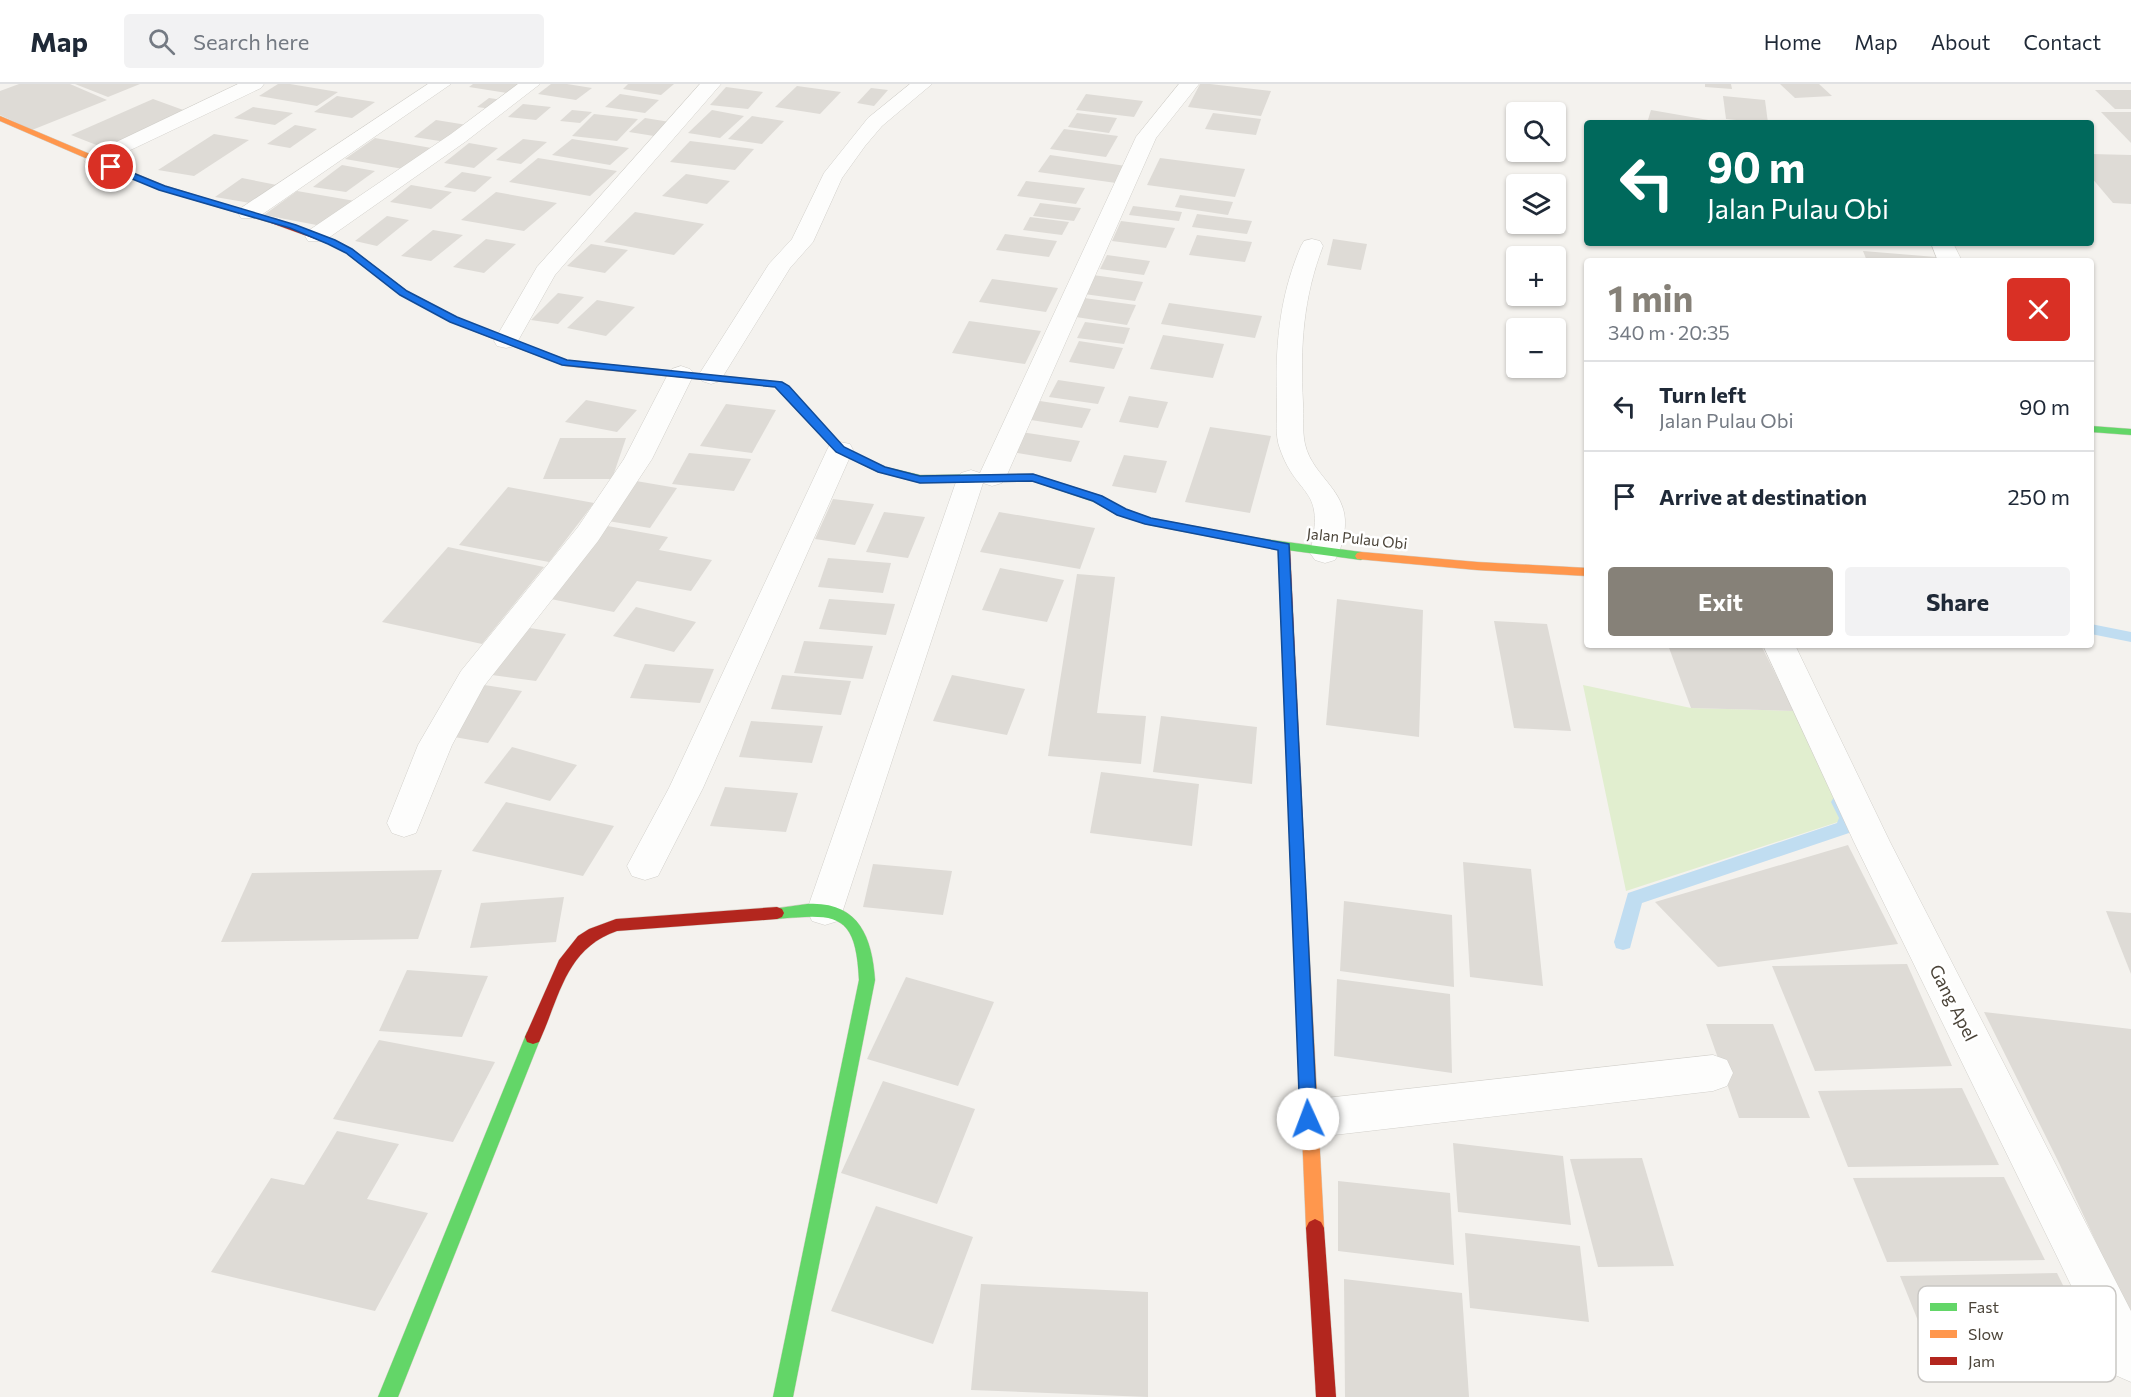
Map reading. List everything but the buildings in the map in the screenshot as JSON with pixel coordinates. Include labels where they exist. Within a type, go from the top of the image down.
[{"type":"street","points":[[94,160],[254,84]]},
{"type":"street","points":[[249,213],[441,84]]},
{"type":"street","points":[[316,236],[458,138],[530,84]]},
{"type":"street","points":[[506,341],[545,272],[711,84]]},
{"type":"street","points":[[711,376],[781,264],[802,242],[832,178],[858,141],[876,122],[922,84]]},
{"type":"street","points":[[825,910],[981,478],[1146,137],[1189,84]]},
{"type":"street","name":"Jalan Pulau Obi","points":[[0,118],[49,136],[94,160],[162,188],[249,213],[316,236],[349,251],[404,293],[453,320],[566,363],[778,384],[840,450],[882,470],[920,479],[1033,477],[1098,499],[1122,512],[1149,521],[1325,553],[1584,572]]},
{"type":"street","points":[[1312,246],[1300,273],[1290,316],[1286,352],[1291,441],[1329,510],[1331,522],[1325,553]]},
{"type":"street","points":[[404,823],[435,745],[465,689],[588,534],[638,459],[681,374]]},
{"type":"street","points":[[2094,429],[2131,432]]},
{"type":"street","points":[[645,866],[686,788],[840,450]]},
{"type":"street","points":[[1284,547],[1308,1119],[1326,1397]]},
{"type":"street","name":"Gang Apel","points":[[1780,648],[1872,842],[2094,1286]]},
{"type":"street","points":[[388,1397],[555,984],[573,954],[592,934],[616,925],[825,910],[846,917],[859,932],[866,948],[867,980],[783,1397]]},
{"type":"street","points":[[1308,1119],[1713,1073]]},
{"type":"street","name":"Gang Apel","points":[[2116,1329],[2131,1359]]},
{"type":"green space","points":[[1583,685],[1691,708],[1794,711],[1844,820],[1626,891]]},
{"type":"waterway","points":[[2094,630],[2131,637]]},
{"type":"waterway","points":[[1623,942],[1634,898],[1843,828],[1848,818],[1840,802]]},
{"type":"traffic: fast","points":[[2094,429],[2131,432]]},
{"type":"traffic: fast","points":[[861,460],[882,470],[920,479],[1033,477],[1098,499],[1121,512],[1149,521],[1258,542],[1361,556]]},
{"type":"traffic: fast","points":[[777,913],[824,910],[846,919],[859,936],[865,958],[867,980],[783,1397]]},
{"type":"traffic: fast","points":[[388,1397],[533,1037]]},
{"type":"traffic: slow","points":[[0,118],[160,187],[274,221]]},
{"type":"traffic: slow","points":[[495,336],[565,363],[778,384],[840,450],[861,460]]},
{"type":"traffic: slow","points":[[1361,556],[1584,572]]},
{"type":"traffic: slow","points":[[1298,869],[1315,1228]]},
{"type":"traffic: jam","points":[[274,221],[332,242],[349,251],[404,293],[453,319],[495,336]]},
{"type":"traffic: jam","points":[[1284,547],[1298,869]]},
{"type":"traffic: jam","points":[[533,1037],[565,965],[583,941],[594,933],[616,925],[777,913]]},
{"type":"traffic: jam","points":[[1315,1228],[1326,1397]]},
{"type":"route","points":[[111,167],[162,188],[293,226],[332,242],[349,251],[404,293],[453,320],[566,363],[594,368],[711,376],[778,384],[840,450],[882,470],[920,479],[1033,477],[1098,499],[1122,512],[1149,521],[1284,547],[1308,1119]]}]
